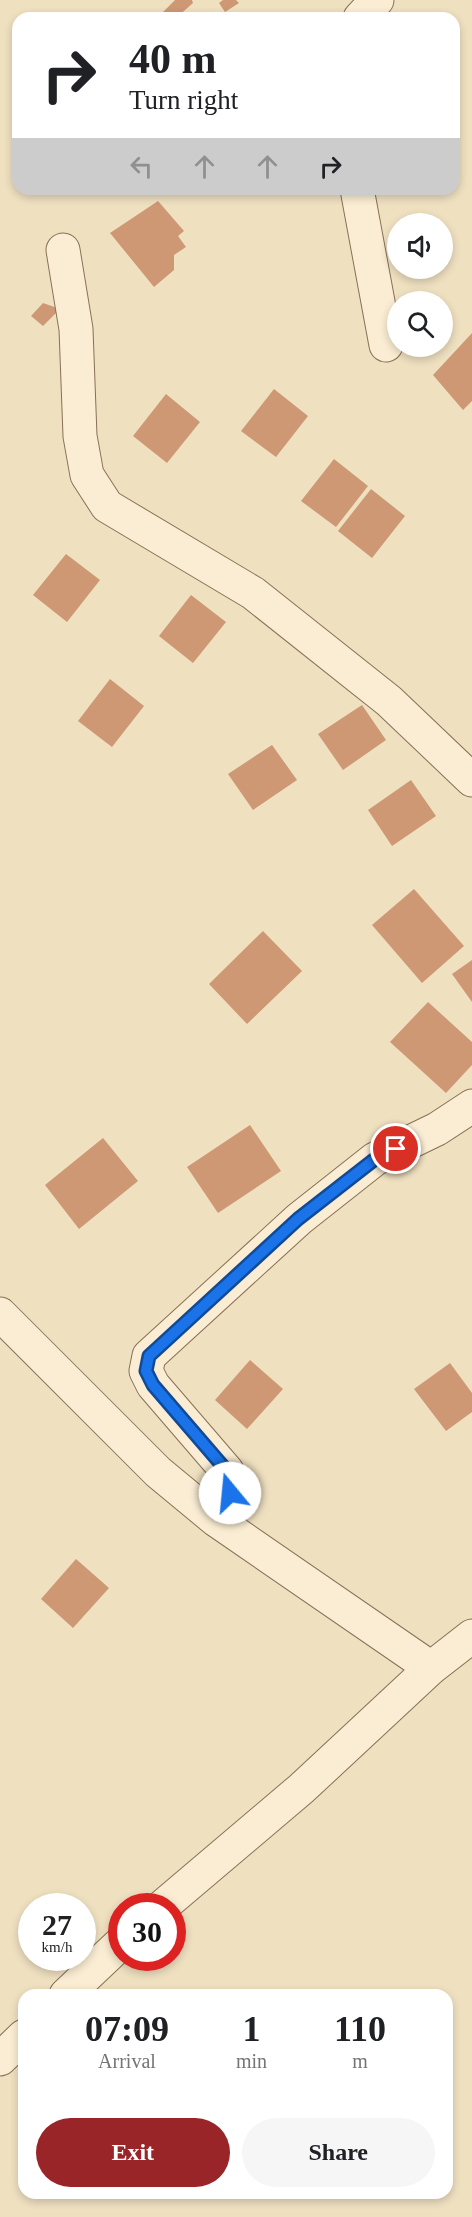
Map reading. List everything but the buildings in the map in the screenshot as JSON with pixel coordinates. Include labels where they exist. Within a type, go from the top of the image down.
[{"type":"street","points":[[366,12],[378,0]]},
{"type":"street","points":[[358,195],[386,345]]},
{"type":"street","points":[[63,250],[76,329],[80,436],[87,475],[107,506],[253,593],[389,701],[472,780]]},
{"type":"street","points":[[216,1520],[232,1485],[227,1471],[153,1385],[146,1371],[149,1356],[298,1219],[367,1165],[437,1129],[472,1106]]},
{"type":"street","points":[[0,1314],[158,1473],[216,1520],[431,1668]]},
{"type":"street","points":[[178,1893],[301,1789],[431,1668],[472,1636]]},
{"type":"street","points":[[72,1989],[108,1955]]},
{"type":"street","points":[[0,2059],[18,2042]]},
{"type":"route","points":[[230,1493],[232,1485],[227,1471],[153,1385],[146,1371],[149,1356],[298,1219],[375,1159],[396,1149]]}]
